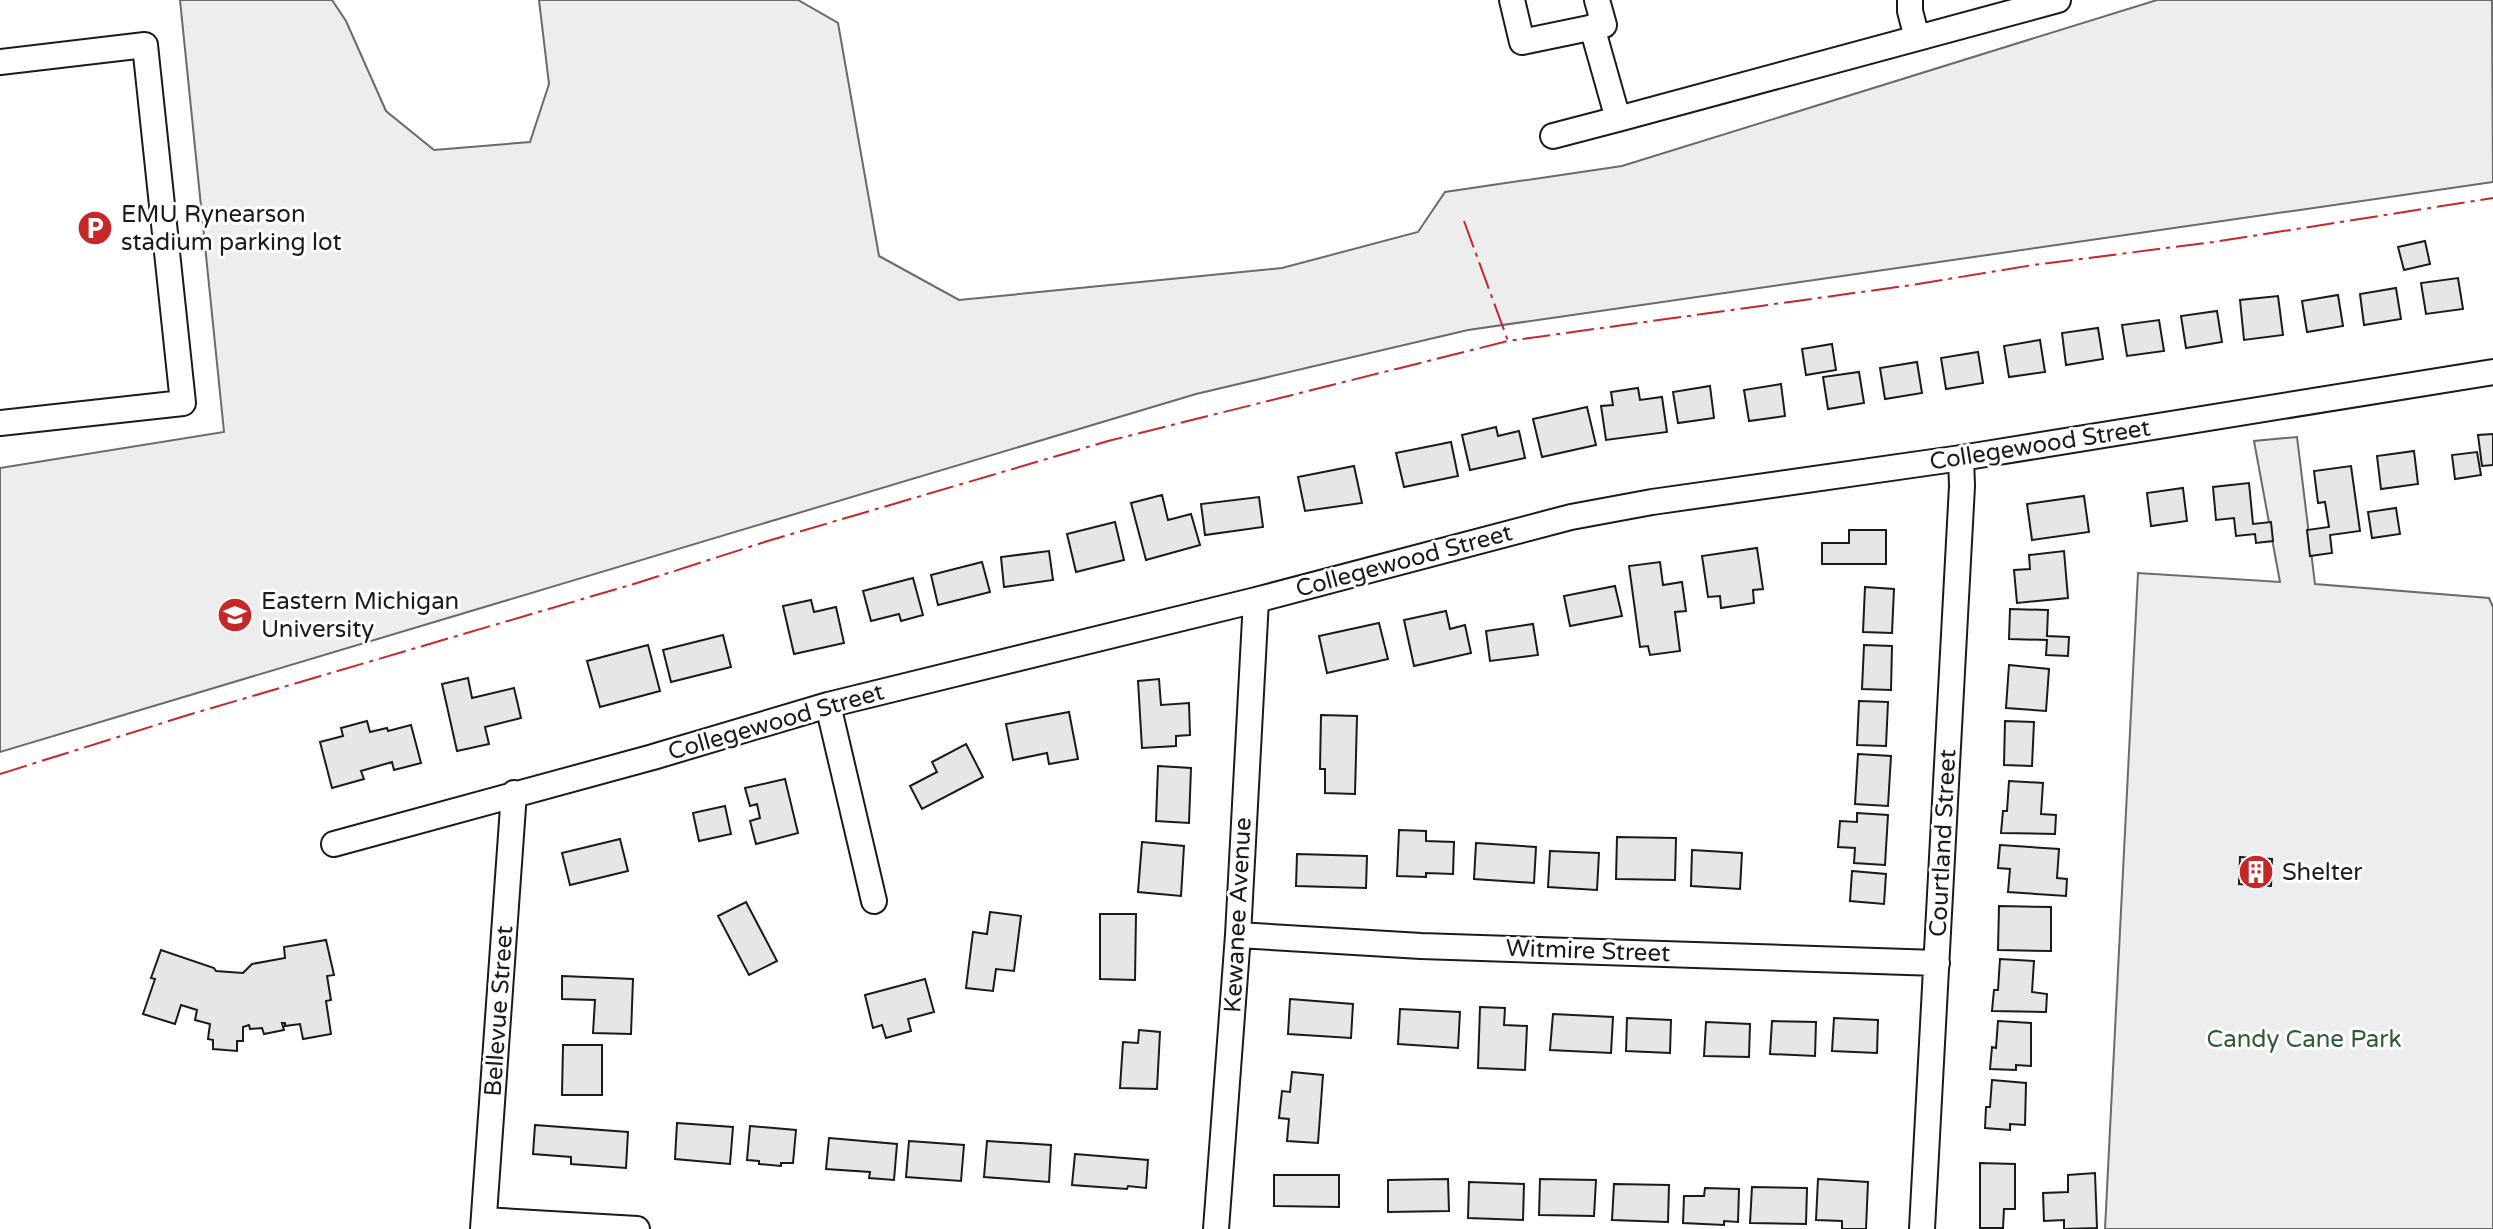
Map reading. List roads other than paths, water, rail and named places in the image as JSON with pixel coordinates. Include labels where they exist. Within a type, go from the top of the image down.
[{"type":"street","points":[[1512,0],[1522,42],[1604,25],[1597,0]]},
{"type":"street","points":[[1910,0],[1917,38]]},
{"type":"street","points":[[1553,136],[1917,38],[1974,10],[2058,0]]},
{"type":"street","points":[[1592,27],[1618,119]]},
{"type":"street","points":[[0,62],[145,45],[183,403],[0,423]]},
{"type":"street","name":"Collegewood Street","points":[[334,844],[653,757],[828,705],[1256,600],[1571,517],[2493,372]]},
{"type":"street","name":"Courtland Street","points":[[1922,1229],[1962,486],[1961,458]]},
{"type":"street","name":"Kewanee Avenue","points":[[1216,1229],[1238,935],[1256,600]]},
{"type":"street","points":[[828,705],[874,901]]},
{"type":"street","name":"Bellevue Street","points":[[484,1224],[514,793]]},
{"type":"street","name":"Witmire Street","points":[[1238,935],[1421,946],[1937,963]]},
{"type":"street","points":[[484,1224],[637,1229]]},
{"type":"place","name":"EMU Rynearson stadium parking lot","points":[[95,228]]},
{"type":"place","name":"Eastern Michigan University","points":[[235,615]]},
{"type":"place","name":"Shelter","points":[[2256,872]]},
{"type":"park label","name":"Candy Cane Park","points":[[2304,1039]]}]
